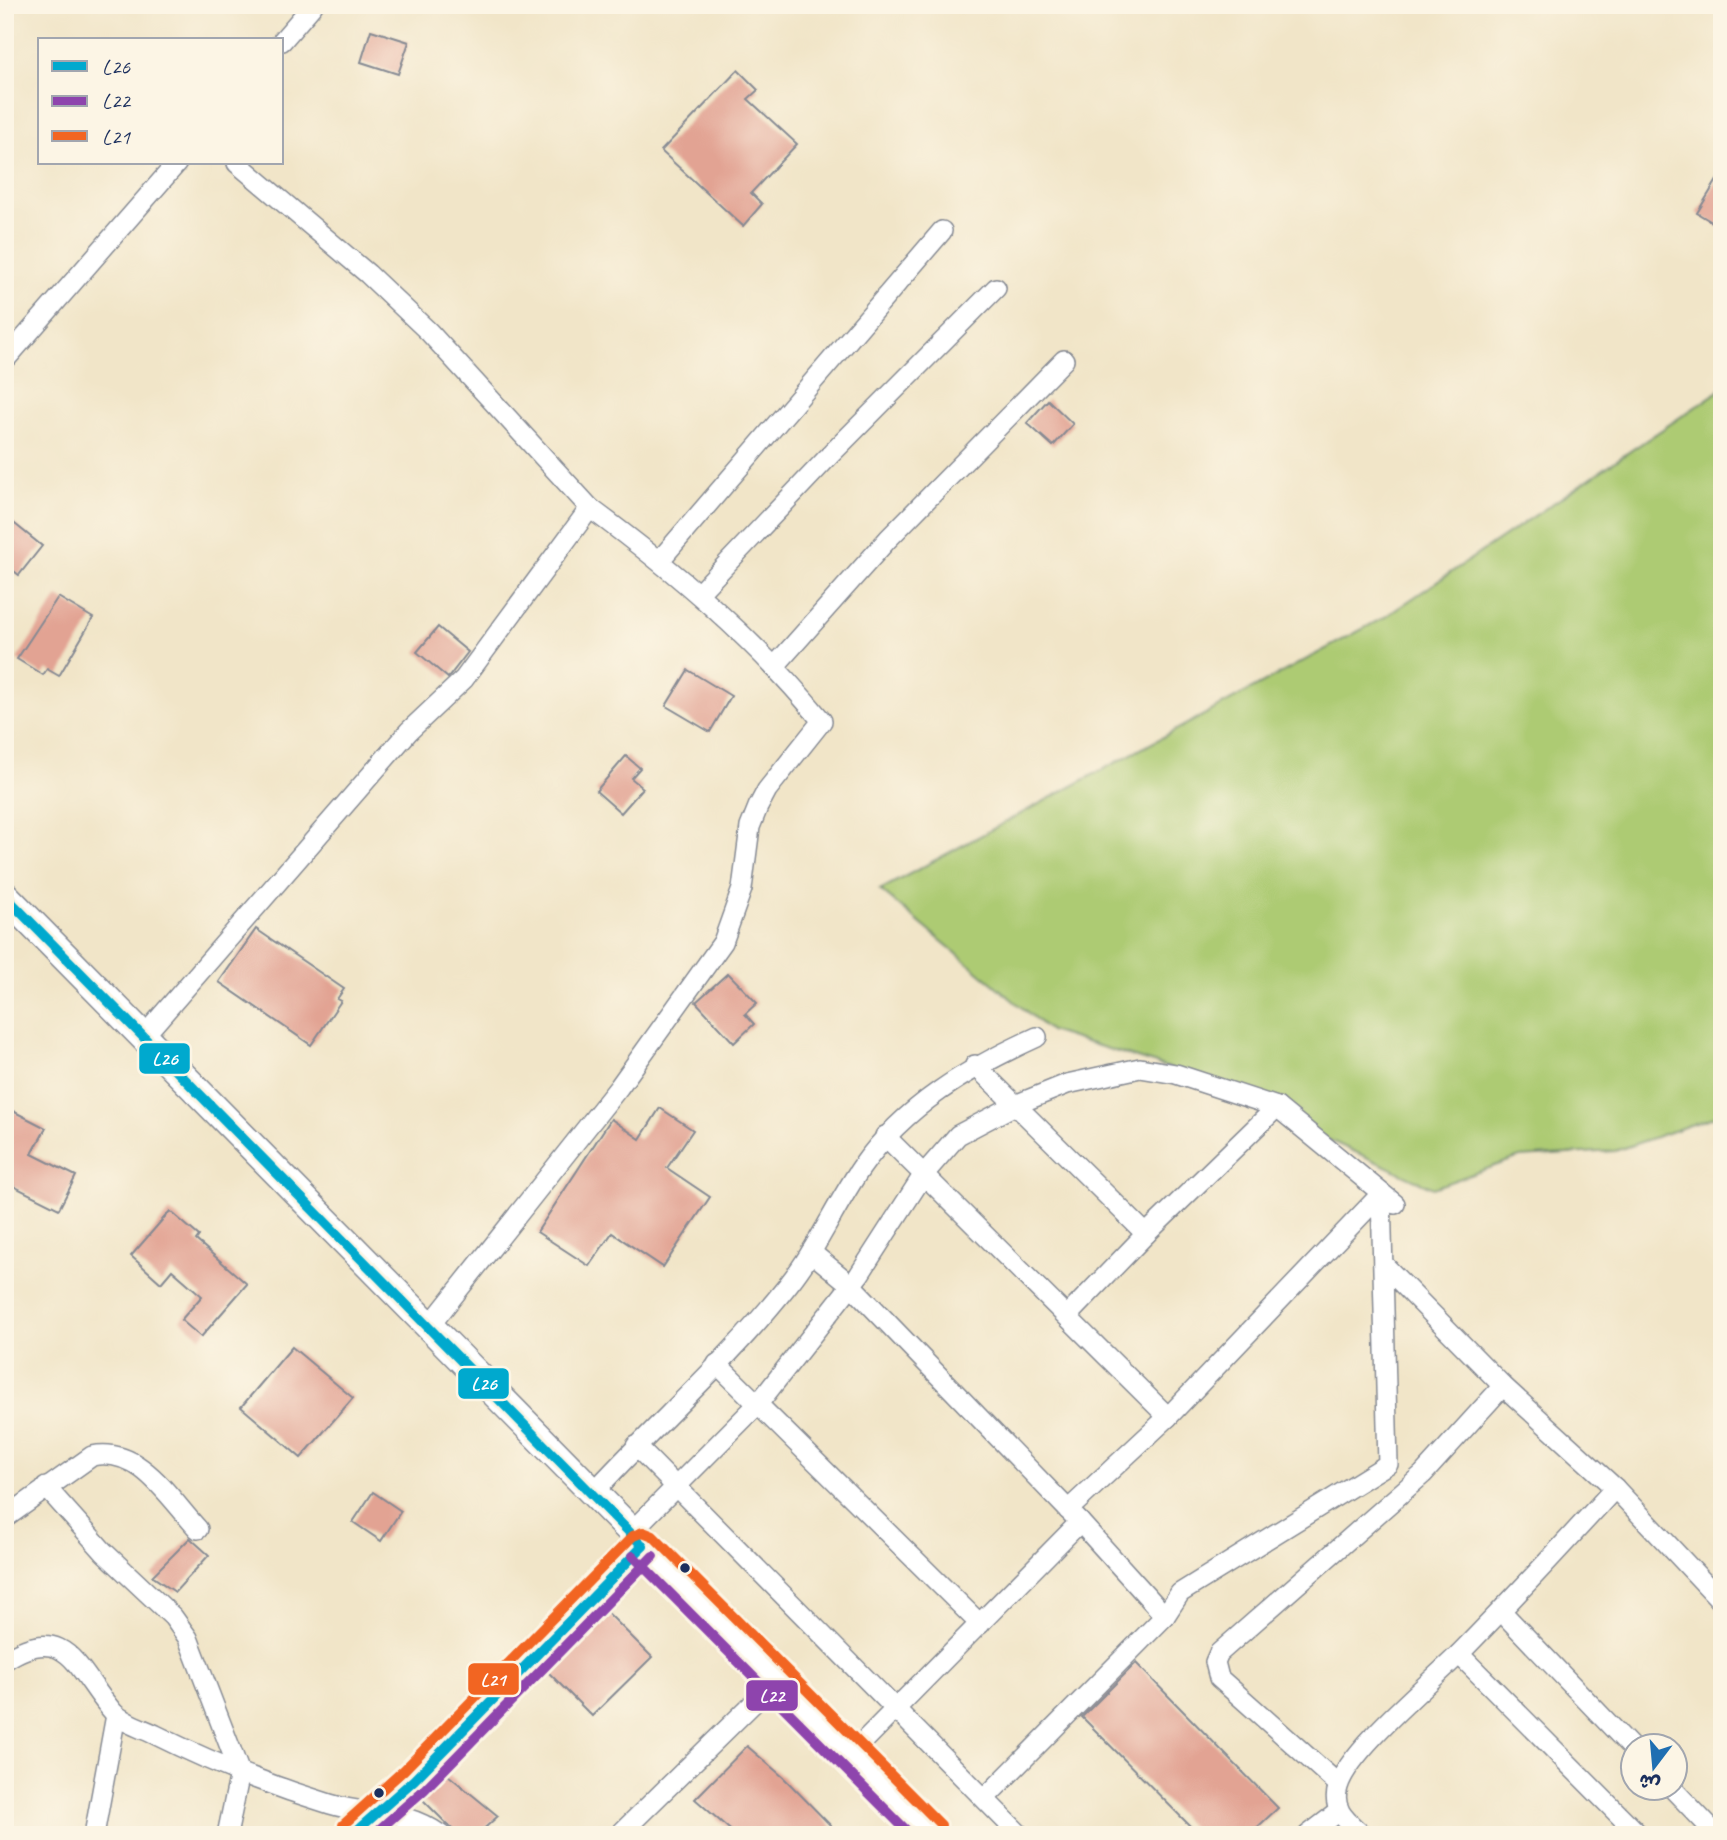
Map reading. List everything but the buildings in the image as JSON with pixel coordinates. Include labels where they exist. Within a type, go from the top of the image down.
[{"type":"highway","points":[[5,896],[636,1539],[931,1835]]},
{"type":"street","points":[[284,39],[313,5]]},
{"type":"street","points":[[5,360],[176,164]]},
{"type":"street","points":[[238,164],[368,274],[429,332],[590,508],[660,560],[698,594],[774,667],[822,720],[767,790],[758,807],[750,827],[742,889],[723,942],[619,1087],[429,1328]]},
{"type":"street","points":[[660,560],[942,231]]},
{"type":"street","points":[[698,594],[832,453],[996,288]]},
{"type":"street","points":[[774,667],[888,539],[1064,360]]},
{"type":"street","points":[[143,1037],[409,731],[464,679],[590,508]]},
{"type":"street","points":[[592,1494],[717,1364],[788,1285],[860,1170],[885,1136],[926,1100],[975,1065],[1037,1037]]},
{"type":"street","points":[[975,1065],[1146,1234]]},
{"type":"street","points":[[352,1835],[414,1780],[636,1539],[676,1486],[758,1404],[851,1285],[924,1174],[958,1135],[1015,1105],[1067,1084],[1140,1068],[1176,1074],[1277,1107],[1388,1199]]},
{"type":"street","points":[[1067,1316],[1146,1234],[1277,1107]]},
{"type":"street","points":[[885,1136],[1168,1418]]},
{"type":"street","points":[[985,1798],[1165,1616],[1180,1593],[1388,1464],[1384,1264],[1388,1199]]},
{"type":"street","points":[[850,1755],[981,1623],[1074,1516],[1168,1418],[1388,1199]]},
{"type":"street","points":[[811,1252],[851,1285],[1074,1516],[1165,1616]]},
{"type":"street","points":[[1384,1264],[1503,1386],[1615,1488],[1722,1602]]},
{"type":"street","points":[[717,1364],[981,1623]]},
{"type":"street","points":[[1338,1784],[1219,1678],[1215,1662],[1219,1653],[1423,1474],[1503,1386]]},
{"type":"street","points":[[636,1446],[897,1707],[1020,1835]]},
{"type":"street","points":[[5,1518],[46,1486],[92,1456],[122,1455],[141,1466],[198,1529]]},
{"type":"street","points":[[46,1486],[104,1552],[173,1617],[188,1638],[240,1773],[227,1835]]},
{"type":"street","points":[[1362,1835],[1338,1812],[1335,1798],[1338,1784],[1359,1753],[1501,1611],[1615,1488]]},
{"type":"street","points":[[1501,1611],[1618,1732]]},
{"type":"street","points":[[5,1660],[24,1647],[41,1643],[54,1646],[72,1657],[116,1715],[240,1773],[333,1805],[379,1811],[424,1823],[442,1835]]},
{"type":"street","points":[[1459,1654],[1639,1835]]},
{"type":"street","points":[[619,1835],[777,1680]]},
{"type":"street","points":[[94,1835],[116,1715]]},
{"type":"street","points":[[1686,1801],[1720,1834]]},
{"type":"street","points":[[1308,1835],[1338,1812]]},
{"type":"green space","points":[[1722,389],[1722,1114],[1615,1151],[1520,1157],[1433,1188],[1182,1072],[1050,1031],[880,890],[1385,617]]},
{"type":"transit line","name":"L26","points":[[5,896],[643,1546]]},
{"type":"transit line","name":"L21","points":[[343,1825],[404,1770],[633,1536],[643,1532],[653,1536],[941,1825]]},
{"type":"transit line","name":"L26","points":[[352,1835],[414,1780],[643,1546]]},
{"type":"transit line","name":"L22","points":[[633,1556],[911,1835]]},
{"type":"transit line","name":"L22","points":[[373,1835],[424,1790],[653,1556]]}]
